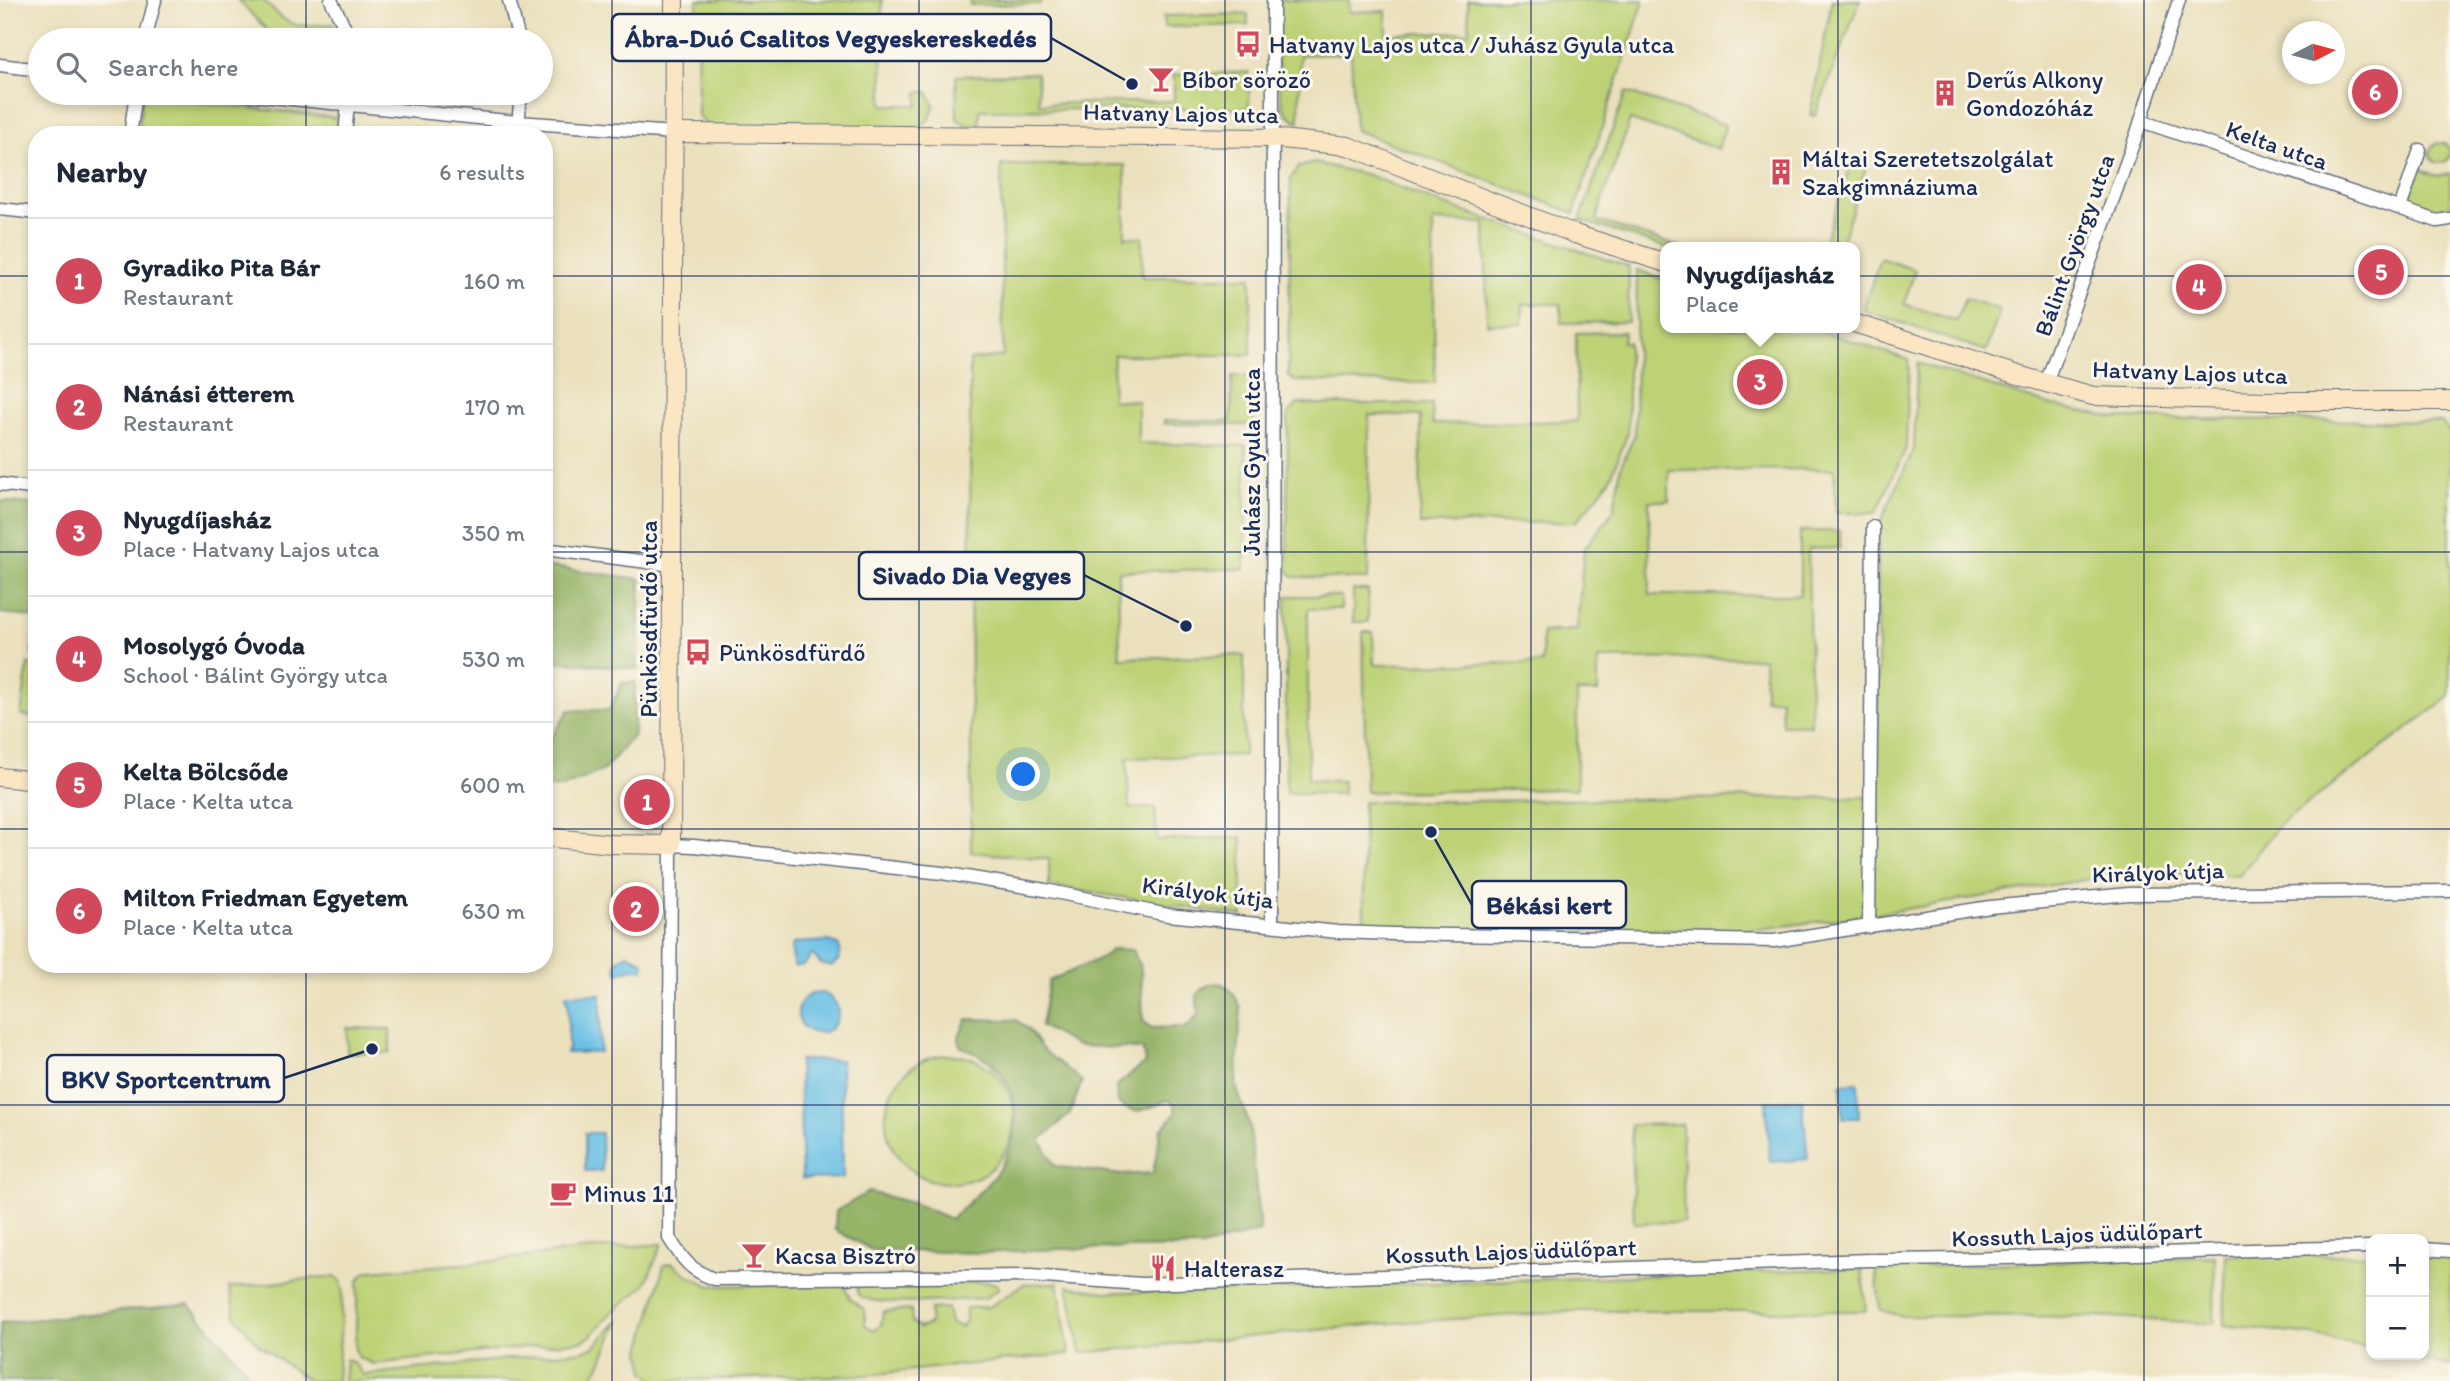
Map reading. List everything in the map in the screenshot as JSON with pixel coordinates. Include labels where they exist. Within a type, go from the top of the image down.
[{"type":"street","points":[[148,28],[155,0]]},
{"type":"street","points":[[331,0],[344,28]]},
{"type":"street","points":[[509,0],[516,28]]},
{"type":"street","name":"Pünkösdfürdő utca","points":[[669,1238],[674,0]]},
{"type":"street","name":"Juhász Gyula utca","points":[[1272,925],[1273,0]]},
{"type":"street","name":"Bálint György utca","points":[[2046,383],[2141,121],[2179,0]]},
{"type":"street","points":[[0,65],[28,68]]},
{"type":"street","points":[[131,126],[134,105]]},
{"type":"street","points":[[346,126],[348,105]]},
{"type":"street","points":[[382,105],[501,126]]},
{"type":"street","points":[[518,126],[519,105]]},
{"type":"street","name":"Kelta utca","points":[[2141,121],[2437,221],[2450,219]]},
{"type":"street","points":[[553,130],[674,133]]},
{"type":"street","name":"Hatvany Lajos utca","points":[[674,133],[1272,138],[1348,146],[1575,234],[1660,260]]},
{"type":"street","points":[[2400,208],[2420,150]]},
{"type":"street","points":[[0,209],[28,212]]},
{"type":"street","name":"Hatvany Lajos utca","points":[[1860,325],[2093,396],[2450,401]]},
{"type":"street","points":[[0,484],[28,488]]},
{"type":"street","points":[[1869,927],[1872,527]]},
{"type":"street","points":[[553,550],[672,565]]},
{"type":"street","points":[[0,777],[28,780]]},
{"type":"street","name":"Királyok útja","points":[[553,838],[612,844],[708,847],[942,873],[1045,890],[1168,915],[1394,934],[1774,941],[1990,907],[2129,894],[2450,891]]},
{"type":"street","name":"Kossuth Lajos üdülőpart","points":[[669,1238],[682,1260],[697,1272],[714,1279],[1030,1276],[1141,1284],[2366,1247]]},
{"type":"street","points":[[2429,1249],[2450,1251]]},
{"type":"green space","points":[[238,0],[263,0],[281,17],[294,24],[333,24],[334,28],[265,28]]},
{"type":"green space","points":[[697,0],[882,0],[883,105],[918,105],[918,92],[928,92],[934,105],[930,119],[917,129],[709,127],[698,116]]},
{"type":"green space","points":[[970,0],[1040,0],[1040,4],[970,5]]},
{"type":"green space","points":[[1279,0],[1349,0],[1349,12],[1386,11],[1387,34],[1469,32],[1468,0],[1644,0],[1574,213],[1355,130],[1351,54],[1300,55],[1299,122],[1290,117],[1282,103],[1280,90]]},
{"type":"green space","points":[[1832,0],[1860,0],[1815,116],[1810,115]]},
{"type":"green space","points":[[1248,14],[1248,25],[1164,27],[1164,16]]},
{"type":"green space","points":[[1249,72],[1249,108],[980,110],[979,126],[966,125],[957,119],[956,76],[1037,73],[1039,104],[1174,101],[1174,75]]},
{"type":"green space","points":[[1626,92],[1726,125],[1718,149],[1630,120],[1596,220],[1664,242],[1660,242],[1660,245],[1580,220]]},
{"type":"green space","points":[[141,105],[223,105],[339,118],[338,126],[139,126]]},
{"type":"green space","points":[[2436,143],[2444,143],[2450,153],[2444,163],[2436,163],[2430,157],[2430,149]]},
{"type":"green space","points":[[1314,163],[1368,175],[1433,201],[1629,267],[1628,322],[1561,323],[1561,304],[1523,304],[1522,324],[1487,324],[1485,223],[1433,221],[1435,383],[1295,381],[1288,376],[1291,178],[1299,167]]},
{"type":"green space","points":[[1851,163],[1866,168],[1842,242],[1825,242]]},
{"type":"green space","points":[[1001,165],[1125,165],[1125,237],[1142,237],[1142,277],[1251,277],[1251,355],[1114,355],[1112,400],[1138,401],[1138,443],[1246,446],[1245,569],[1118,571],[1120,658],[1244,655],[1244,755],[1127,758],[1129,808],[1155,808],[1157,840],[1242,837],[1242,916],[1049,886],[1049,859],[971,852],[970,360],[1003,356]]},
{"type":"green space","points":[[2419,168],[2434,175],[2450,173],[2450,213],[2427,209],[2408,195]]},
{"type":"green space","points":[[1880,258],[1915,270],[1904,304],[1956,321],[1965,298],[2000,310],[1986,351],[1863,310]]},
{"type":"green space","points":[[1637,270],[1660,278],[1660,333],[1827,333],[1909,360],[1906,448],[1876,513],[1836,513],[1834,469],[1669,470],[1669,501],[1649,501],[1650,595],[1800,595],[1800,531],[1840,531],[1840,548],[1808,549],[1811,725],[1782,725],[1781,699],[1765,699],[1764,658],[1598,659],[1598,692],[1577,692],[1577,789],[1366,792],[1363,632],[1373,632],[1374,665],[1542,663],[1542,632],[1577,630],[1584,549],[1614,510],[1621,466],[1635,434]]},
{"type":"green space","points":[[1624,332],[1623,342],[1628,342],[1628,432],[1610,480],[1576,522],[1420,524],[1421,416],[1369,415],[1368,579],[1293,577],[1287,569],[1288,414],[1298,404],[1432,404],[1433,424],[1577,421],[1576,333]]},
{"type":"green space","points":[[1917,363],[2050,405],[2114,418],[2442,422],[2450,433],[2450,697],[2279,825],[2239,876],[2132,872],[1876,914],[1760,929],[1513,932],[1395,930],[1364,925],[1363,802],[1878,797],[1878,528],[1914,449]]},
{"type":"green space","points":[[1232,376],[1255,376],[1254,425],[1164,424],[1164,420],[1231,421]]},
{"type":"green space","points":[[0,501],[28,504],[28,617],[0,613]]},
{"type":"green space","points":[[553,567],[641,579],[638,669],[553,661]]},
{"type":"green space","points":[[1353,590],[1368,590],[1368,622],[1353,622]]},
{"type":"green space","points":[[1286,596],[1341,596],[1341,609],[1308,609],[1308,780],[1343,781],[1343,794],[1286,793]]},
{"type":"green space","points":[[28,664],[28,716],[21,715]]},
{"type":"green space","points":[[635,682],[634,735],[604,770],[562,788],[553,788],[553,735],[569,710],[609,710],[622,683]]},
{"type":"green space","points":[[1113,949],[1133,950],[1141,970],[1143,1021],[1152,1028],[1187,1027],[1199,1013],[1198,994],[1215,983],[1229,989],[1239,1003],[1241,1008],[1236,1086],[1250,1127],[1260,1231],[1202,1247],[980,1253],[872,1250],[835,1230],[836,1211],[869,1192],[913,1203],[951,1219],[1000,1168],[1013,1140],[1016,1112],[1008,1085],[1000,1073],[989,1061],[960,1046],[959,1037],[967,1019],[1016,1020],[1028,1029],[1043,1050],[1082,1081],[1070,1114],[1040,1140],[1055,1166],[1121,1175],[1153,1173],[1161,1130],[1175,1114],[1175,1106],[1169,1100],[1136,1111],[1117,1102],[1116,1086],[1145,1063],[1143,1049],[1077,1046],[1041,1026],[1049,981],[1092,962]]},
{"type":"green space","points":[[347,1028],[390,1029],[390,1053],[347,1053]]},
{"type":"green space","points":[[950,1055],[974,1060],[995,1074],[1009,1095],[1014,1119],[1009,1143],[995,1164],[974,1178],[950,1183],[926,1178],[905,1164],[891,1143],[886,1119],[891,1095],[905,1074],[926,1060]]},
{"type":"green space","points":[[1682,1124],[1684,1222],[1634,1223],[1631,1125]]},
{"type":"green space","points":[[662,1244],[645,1285],[610,1314],[592,1335],[582,1341],[373,1364],[358,1357],[355,1349],[358,1282],[363,1274],[369,1271]]},
{"type":"green space","points":[[2226,1255],[2366,1255],[2366,1347],[2312,1335],[2224,1325]]},
{"type":"green space","points":[[2215,1256],[2214,1324],[2113,1317],[1902,1316],[1880,1310],[1876,1268]]},
{"type":"green space","points":[[2429,1256],[2450,1258],[2450,1366],[2423,1360],[2429,1360]]},
{"type":"green space","points":[[672,1263],[710,1286],[844,1284],[850,1299],[865,1310],[865,1325],[874,1330],[881,1325],[883,1312],[911,1310],[912,1322],[919,1328],[930,1324],[930,1309],[947,1308],[950,1323],[961,1327],[966,1321],[966,1308],[989,1307],[1024,1284],[1058,1283],[1069,1354],[866,1375],[656,1381],[645,1372],[641,1351],[664,1265]]},
{"type":"green space","points":[[1862,1268],[1866,1311],[1576,1311],[1380,1324],[1081,1353],[1068,1286],[1104,1292],[1174,1292]]},
{"type":"green space","points":[[335,1277],[341,1281],[343,1289],[337,1381],[309,1381],[258,1344],[235,1315],[229,1288]]},
{"type":"green space","points":[[863,1284],[997,1284],[999,1288],[985,1298],[920,1302],[870,1300],[859,1296],[857,1287]]},
{"type":"green space","points":[[189,1304],[255,1381],[0,1381],[0,1323]]},
{"type":"green space","points":[[619,1320],[592,1378],[595,1381],[344,1381],[346,1359],[354,1363],[363,1375],[582,1351],[595,1346]]},
{"type":"water","points":[[828,941],[840,949],[840,957],[832,966],[821,964],[812,954],[803,965],[794,966],[791,948],[794,943]]},
{"type":"water","points":[[627,954],[644,962],[644,970],[632,968],[619,973],[616,969],[617,961]]},
{"type":"water","points":[[818,993],[832,999],[838,1013],[832,1027],[818,1033],[804,1027],[798,1013],[804,999]]},
{"type":"water","points":[[566,994],[601,994],[600,1052],[566,1053]]},
{"type":"water","points":[[799,1060],[841,1060],[843,1178],[802,1179]]},
{"type":"water","points":[[1858,1083],[1859,1118],[1843,1118],[1841,1084]]},
{"type":"water","points":[[1802,1099],[1808,1159],[1770,1162],[1766,1102]]},
{"type":"water","points":[[585,1133],[601,1133],[602,1171],[585,1171]]},
{"type":"place","name":"Hatvany Lajos utca / Juhász Gyula utca","points":[[1248,44]]},
{"type":"place","name":"Bíbor söröző","points":[[1161,79]]},
{"type":"place","name":"Ábra-Duó Csalitos Vegyeskereskedés","points":[[1132,84]]},
{"type":"place","name":"Milton Friedman Egyetem","points":[[2375,92]]},
{"type":"place","name":"Derűs Alkony Gondozóház","points":[[1945,93]]},
{"type":"place","name":"Máltai Szeretetszolgálat Szakgimnáziuma","points":[[1781,172]]},
{"type":"place","name":"Kelta Bölcsőde","points":[[2381,272]]},
{"type":"place","name":"Mosolygó Óvoda","points":[[2199,287]]},
{"type":"place","name":"Nyugdíjasház","points":[[1760,382]]},
{"type":"place","name":"Sivado Dia Vegyes","points":[[1186,626]]},
{"type":"place","name":"Pünkösdfürdő","points":[[698,652]]},
{"type":"place","name":"Gyradiko Pita Bár","points":[[647,802]]},
{"type":"place","name":"Békási kert","points":[[1431,832]]},
{"type":"place","name":"Nánási étterem","points":[[636,909]]},
{"type":"place","name":"BKV Sportcentrum","points":[[372,1049]]},
{"type":"place","name":"Minus 11","points":[[563,1193]]},
{"type":"place","name":"Kacsa Bisztró","points":[[754,1255]]},
{"type":"place","name":"Halterasz","points":[[1163,1268]]}]
